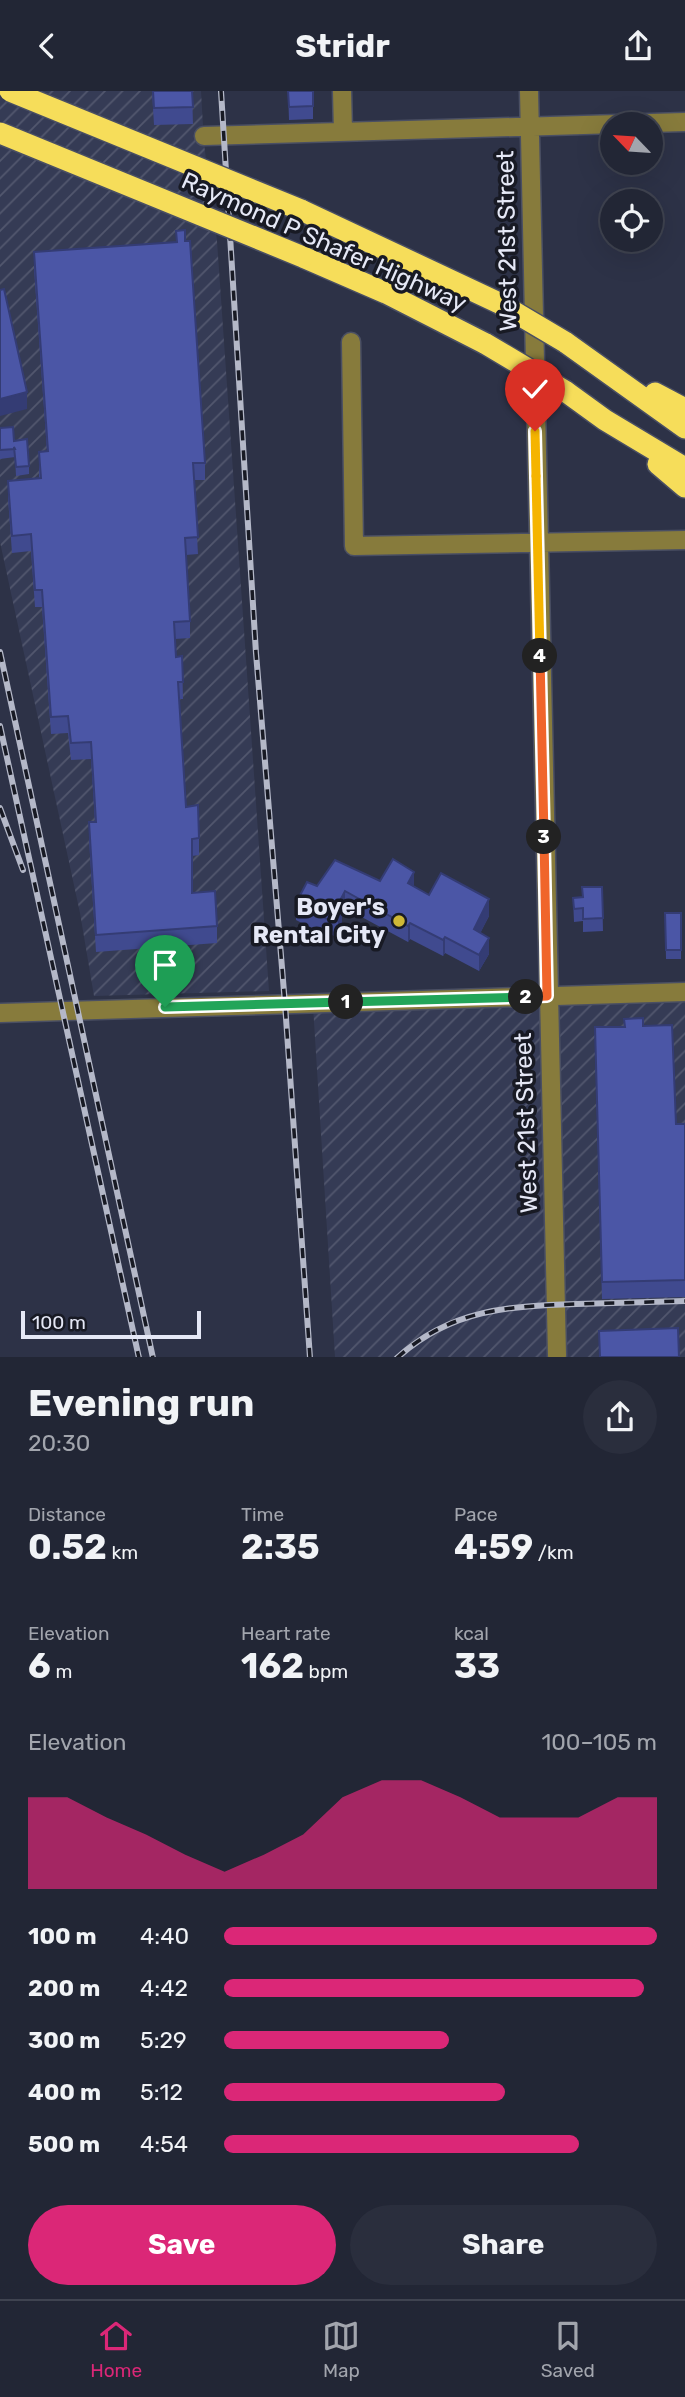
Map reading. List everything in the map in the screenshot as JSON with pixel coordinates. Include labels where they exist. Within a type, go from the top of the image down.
[{"type":"highway","name":"Raymond P Shafer Highway","points":[[10,91],[301,210],[499,303],[565,342],[685,428]]},
{"type":"highway","name":"Raymond P Shafer Highway","points":[[0,133],[303,257],[418,309],[486,344],[565,391],[606,420],[685,468]]},
{"type":"highway","points":[[565,342],[685,409]]},
{"type":"highway","points":[[606,420],[685,487]]},
{"type":"street","points":[[342,91],[343,131]]},
{"type":"street","name":"West 21st Street","points":[[528,91],[557,1355]]},
{"type":"street","points":[[204,136],[685,122]]},
{"type":"street","points":[[351,342],[354,546],[685,540]]},
{"type":"street","points":[[0,1013],[685,992]]},
{"type":"shaded area","points":[[0,91],[201,91],[204,144],[217,241],[269,991],[94,996],[80,913],[0,542]]},
{"type":"shaded area","points":[[685,997],[685,1357],[335,1357],[313,1006]]},
{"type":"building","points":[[153,91],[192,91],[193,107],[154,108]]},
{"type":"building","points":[[288,91],[313,91],[313,106],[289,107]]},
{"type":"building","points":[[185,230],[185,241],[190,241],[205,463],[193,463],[198,537],[185,538],[190,621],[174,622],[176,657],[182,656],[183,682],[178,682],[186,807],[198,805],[199,838],[192,839],[192,893],[215,891],[217,926],[96,935],[89,822],[96,822],[91,742],[71,743],[68,716],[51,717],[42,590],[35,590],[31,534],[12,536],[8,481],[41,478],[39,452],[48,451],[34,252],[177,242],[176,231]]},
{"type":"building","points":[[4,289],[27,392],[0,399],[0,290]]},
{"type":"building","points":[[13,427],[14,441],[27,439],[29,466],[16,467],[14,449],[0,450],[0,428]]},
{"type":"building","points":[[393,859],[414,872],[408,883],[429,895],[441,873],[489,899],[474,929],[489,938],[479,955],[445,937],[443,940],[410,923],[408,926],[345,891],[335,910],[342,913],[338,921],[329,920],[296,903],[307,882],[317,886],[335,860],[380,881]]},
{"type":"building","points":[[582,887],[602,887],[603,918],[583,919],[583,908],[574,909],[573,898],[583,897]]},
{"type":"building","points":[[665,913],[681,913],[681,950],[666,950]]},
{"type":"building","points":[[643,1018],[643,1026],[672,1025],[676,1124],[685,1124],[685,1280],[602,1282],[595,1027],[625,1027],[624,1019]]},
{"type":"building","points":[[678,1328],[679,1357],[600,1357],[599,1331]]},
{"type":"railway","points":[[221,91],[256,653],[285,1004],[310,1357]]},
{"type":"railway","points":[[0,652],[153,1357]]},
{"type":"railway","points":[[0,726],[139,1357]]},
{"type":"railway","points":[[0,808],[23,870]]},
{"type":"railway","points":[[398,1357],[438,1329],[482,1313],[528,1306],[685,1301]]},
{"type":"place","name":"Boyer's Rental City","points":[[399,921]]},
{"type":"route","points":[[165,1007],[547,996],[535,431]]}]
